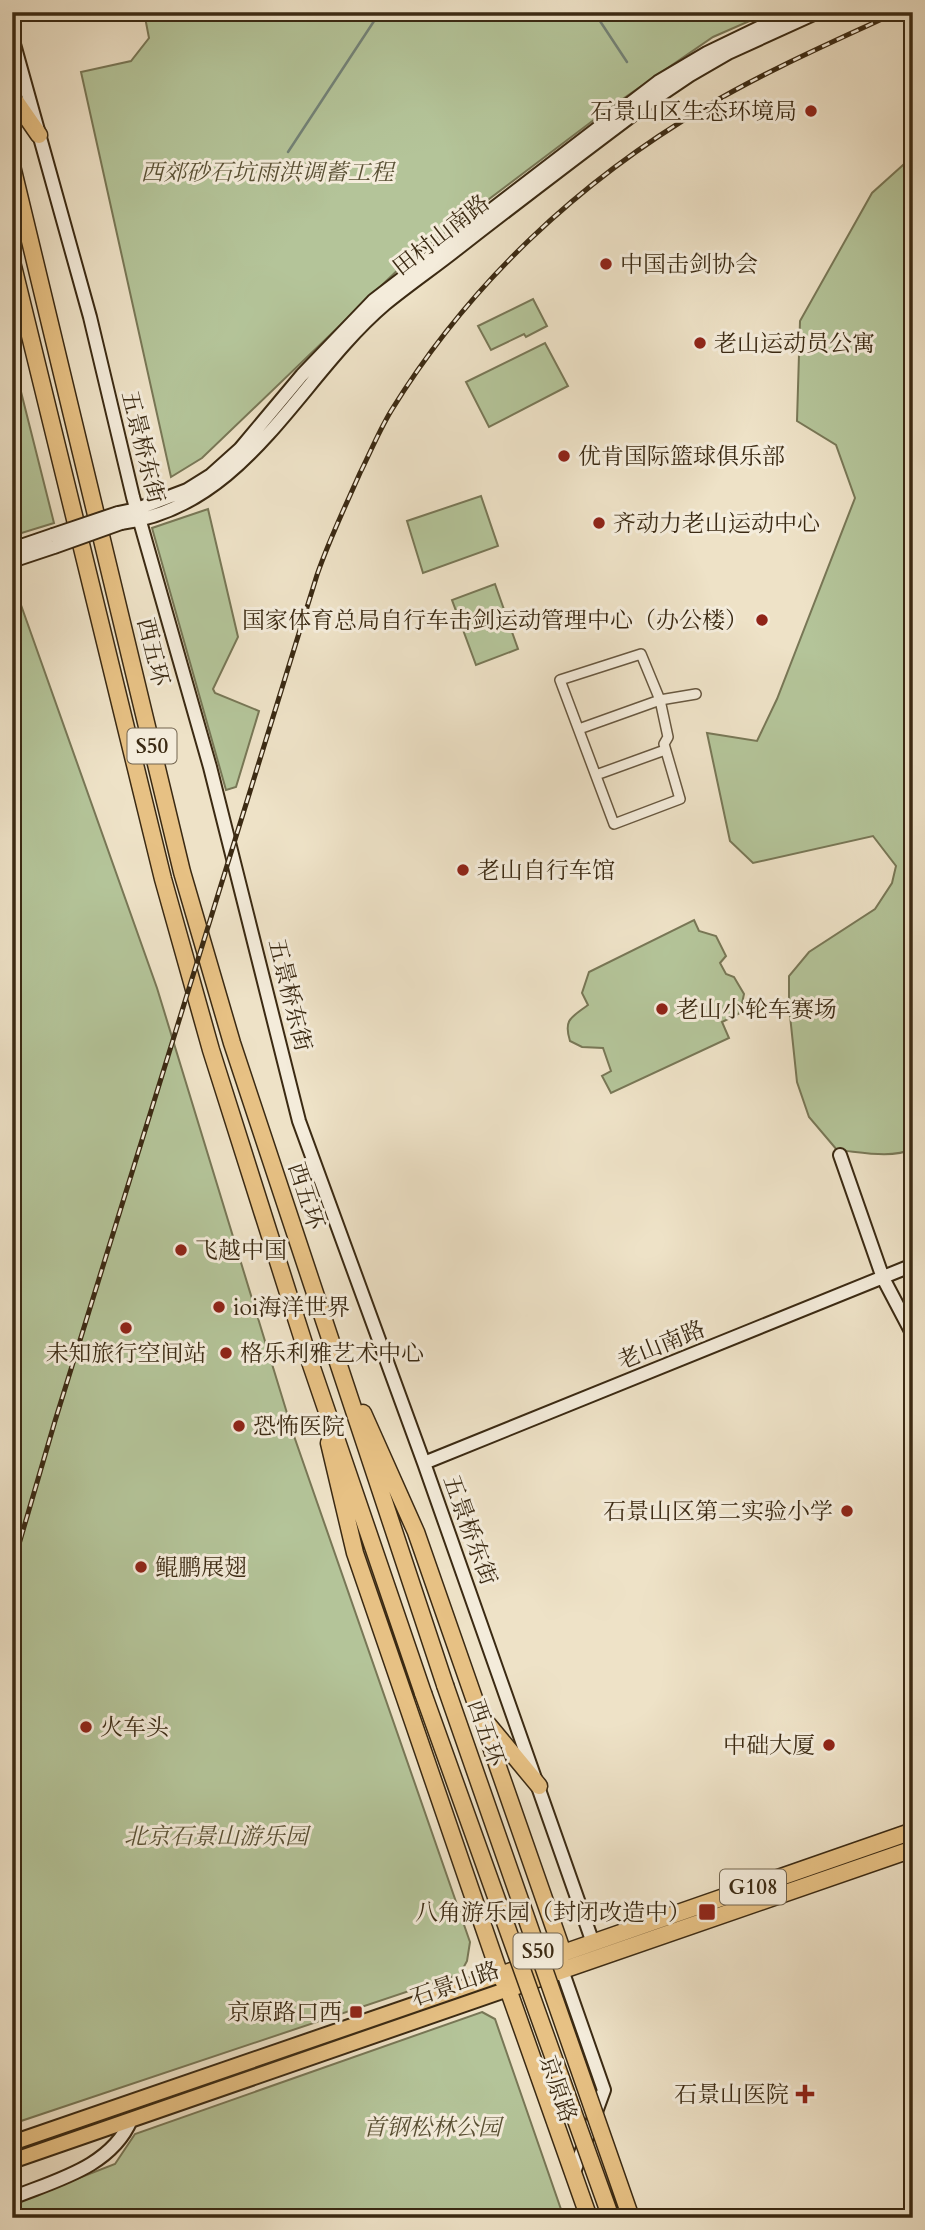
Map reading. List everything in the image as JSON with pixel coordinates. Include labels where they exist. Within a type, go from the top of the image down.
[{"type":"highway","points":[[12,96],[39,135]]},
{"type":"highway","name":"西五环","points":[[12,166],[182,872],[232,1043],[321,1318],[445,1685],[631,2218]]},
{"type":"highway","name":"西五环","points":[[12,262],[163,879],[211,1050],[308,1356],[423,1693],[611,2218]]},
{"type":"highway","points":[[321,1318],[415,1532],[563,1953]]},
{"type":"highway","points":[[308,1356],[355,1553],[503,1985]]},
{"type":"highway","points":[[478,1712],[539,1786]]},
{"type":"highway","name":"石景山路","points":[[503,1985],[563,1953],[913,1831]]},
{"type":"highway","name":"石景山路","points":[[503,1985],[562,1970],[913,1849]]},
{"type":"highway","name":"京原路","points":[[503,1985],[589,2218]]},
{"type":"highway","name":"京原路","points":[[503,1985],[578,2218]]},
{"type":"main road","name":"石景山路","points":[[12,2161],[503,1985]]},
{"type":"main road","name":"石景山路","points":[[12,2143],[503,1985]]},
{"type":"street","name":"田村山南路","points":[[139,515],[211,475],[240,449],[311,365],[374,300],[658,82],[707,53],[792,12]]},
{"type":"street","name":"田村山南路","points":[[53,541],[120,518],[191,500],[232,471],[267,436],[329,360],[385,304],[647,104],[728,53],[817,12]]},
{"type":"street","name":"五景桥东街","points":[[12,37],[90,317],[139,515],[210,767],[299,1121],[424,1463],[593,1943]]},
{"type":"street","points":[[12,549],[53,541]]},
{"type":"street","points":[[12,561],[53,541]]},
{"type":"street","points":[[642,654],[660,700],[668,737],[664,744],[665,750],[680,799],[614,824],[561,680],[642,654]]},
{"type":"street","points":[[579,729],[660,700],[696,694]]},
{"type":"street","points":[[596,775],[665,750]]},
{"type":"street","points":[[840,1155],[883,1278],[913,1335]]},
{"type":"street","name":"老山南路","points":[[424,1463],[913,1265]]},
{"type":"street","points":[[563,1953],[562,1970],[604,2090],[573,2175]]},
{"type":"street","points":[[12,2198],[103,2158],[117,2144],[131,2120]]},
{"type":"green space","name":"西郊砂石坑雨洪调蓄工程","points":[[144,12],[770,12],[713,37],[611,107],[407,261],[202,458],[171,477],[81,72],[131,61],[149,38]]},
{"type":"green space","points":[[913,156],[913,1149],[895,1154],[876,1154],[837,1150],[809,1117],[797,1082],[789,1006],[789,976],[809,952],[875,909],[892,883],[896,866],[873,836],[753,863],[730,841],[707,733],[757,741],[777,699],[855,498],[836,445],[797,421],[800,321],[872,193]]},
{"type":"green space","points":[[533,299],[547,326],[491,350],[478,326]]},
{"type":"green space","points":[[545,343],[568,386],[489,427],[466,382]]},
{"type":"green space","points":[[12,356],[54,523],[12,536]]},
{"type":"green space","points":[[481,496],[498,546],[423,573],[407,521]]},
{"type":"green space","points":[[208,509],[238,637],[213,689],[215,693],[259,711],[236,787],[226,790],[152,528]]},
{"type":"green space","points":[[495,584],[518,649],[476,665],[452,600]]},
{"type":"green space","name":"北京石景山游乐园","points":[[16,591],[157,988],[294,1436],[470,1942],[467,1961],[460,1974],[12,2124],[12,593]]},
{"type":"green space","name":"老山小轮车赛场","points":[[694,920],[699,931],[716,936],[726,956],[720,963],[726,974],[734,977],[744,994],[740,1013],[722,1022],[729,1038],[611,1093],[602,1076],[611,1071],[603,1048],[582,1047],[570,1041],[568,1034],[570,1019],[588,1005],[582,993],[589,972]]},
{"type":"green space","name":"首钢松林公园","points":[[482,2012],[495,2019],[564,2218],[12,2218],[12,2204],[115,2164],[135,2134]]},
{"type":"waterway","points":[[288,152],[380,12]]},
{"type":"waterway","points":[[594,12],[627,62]]},
{"type":"railway","points":[[12,1568],[317,575],[360,473],[387,419],[455,320],[530,239],[571,202],[660,135],[707,106],[753,80],[897,12]]},
{"type":"place","name":"石景山区生态环境局","points":[[811,111]]},
{"type":"place","name":"中国击剑协会","points":[[606,264]]},
{"type":"place","name":"老山运动员公寓","points":[[700,343]]},
{"type":"place","name":"优肯国际篮球俱乐部","points":[[564,456]]},
{"type":"place","name":"齐动力老山运动中心","points":[[599,523]]},
{"type":"place","name":"国家体育总局自行车击剑运动管理中心（办公楼）","points":[[762,620]]},
{"type":"place","name":"老山自行车馆","points":[[463,870]]},
{"type":"place","name":"老山小轮车赛场","points":[[662,1009]]},
{"type":"place","name":"飞越中国","points":[[181,1250]]},
{"type":"place","name":"ioi海洋世界","points":[[219,1307]]},
{"type":"place","name":"未知旅行空间站","points":[[126,1328]]},
{"type":"place","name":"格乐利雅艺术中心","points":[[226,1353]]},
{"type":"place","name":"恐怖医院","points":[[239,1426]]},
{"type":"place","name":"石景山区第二实验小学","points":[[847,1511]]},
{"type":"place","name":"鲲鹏展翅","points":[[141,1567]]},
{"type":"place","name":"火车头","points":[[86,1727]]},
{"type":"place","name":"中础大厦","points":[[829,1745]]},
{"type":"place","name":"八角游乐园（封闭改造中）","points":[[707,1912]]},
{"type":"place","name":"京原路口西","points":[[356,2012]]},
{"type":"place","name":"石景山医院","points":[[805,2094]]}]
